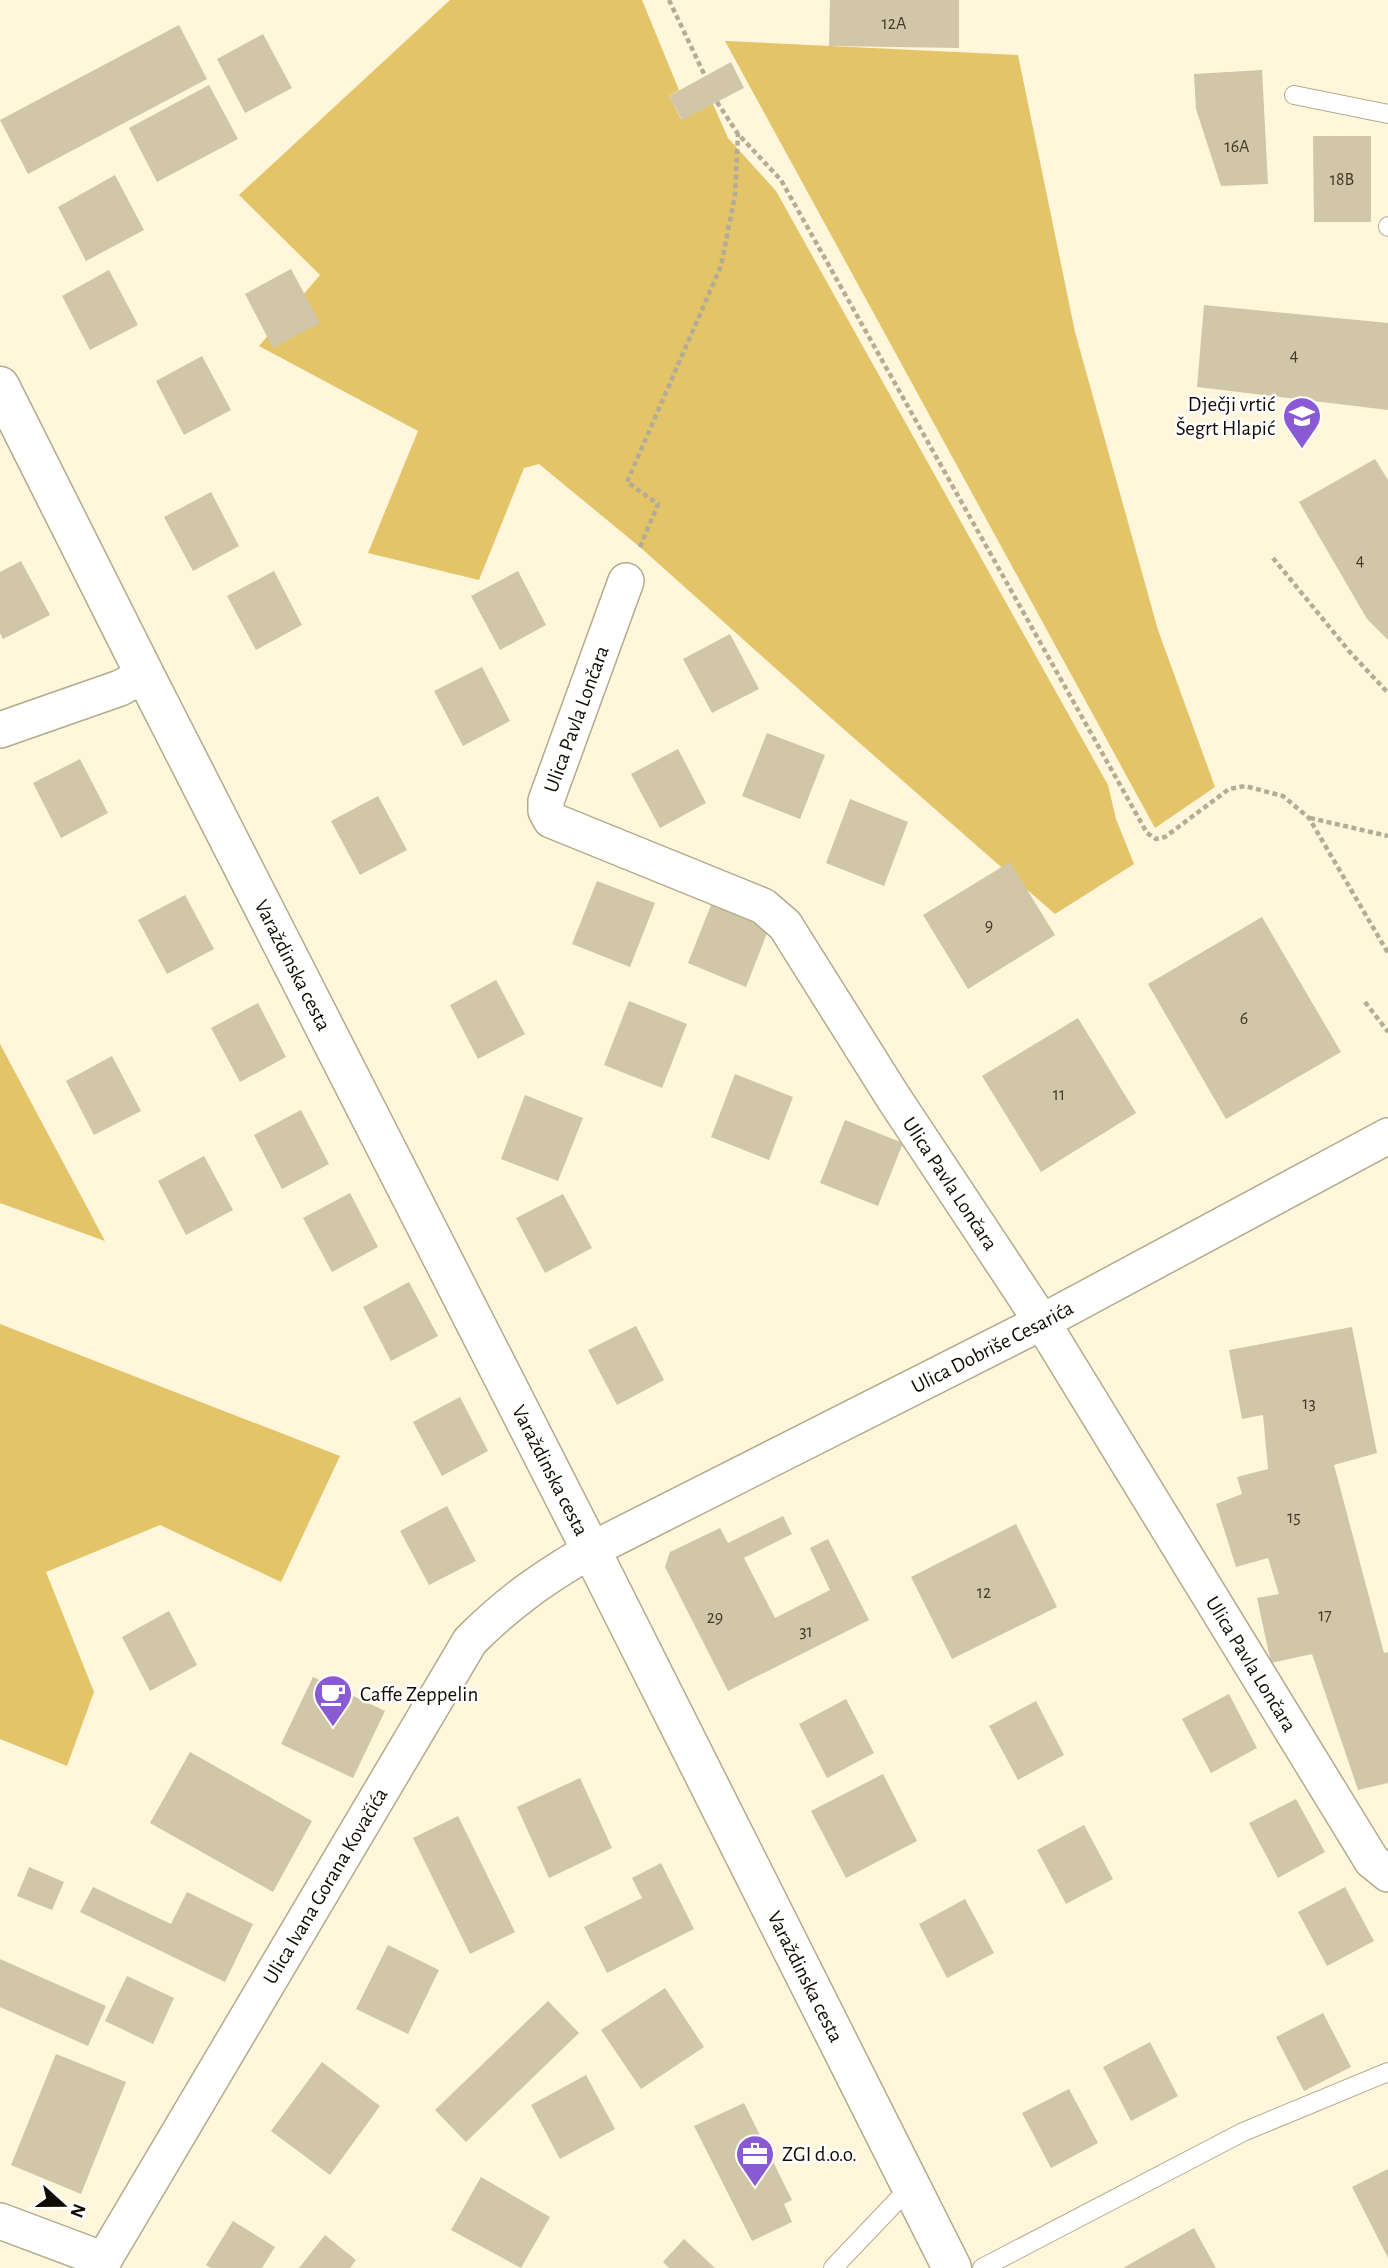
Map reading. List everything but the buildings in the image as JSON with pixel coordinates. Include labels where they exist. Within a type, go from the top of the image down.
[{"type":"main road","name":"Varaždinska cesta","points":[[0,386],[952,2268]]},
{"type":"street","name":"Ulica Pavla Lončara","points":[[626,581],[545,811],[551,820],[762,906],[785,925],[893,1097],[1042,1322],[1372,1861],[1388,1874]]},
{"type":"street","points":[[0,730],[120,688],[145,676]]},
{"type":"street","name":"Ulica Dobriše Cesarića","points":[[591,1550],[1042,1322],[1388,1136]]},
{"type":"street","name":"Ulica Ivana Gorana Kovačića","points":[[0,2221],[101,2264],[470,1641],[502,1609],[540,1580],[591,1550]]},
{"type":"lane","points":[[1294,96],[1388,114]]},
{"type":"lane","points":[[982,2268],[1243,2132],[1388,2072]]},
{"type":"lane","points":[[833,2268],[912,2185]]},
{"type":"path","points":[[669,0],[705,76]]},
{"type":"path","points":[[717,102],[738,134],[780,180],[1147,832],[1156,839],[1166,837],[1228,789],[1245,786],[1283,796],[1309,818],[1388,953]]},
{"type":"path","points":[[626,581],[658,504],[627,482],[721,266],[735,195],[738,134]]},
{"type":"path","points":[[1273,558],[1349,652],[1388,693]]},
{"type":"path","points":[[1309,818],[1388,836]]},
{"type":"path","points":[[1365,1002],[1388,1032]]},
{"type":"shaded area","points":[[450,0],[642,0],[679,90],[669,96],[681,119],[713,104],[728,138],[776,191],[1108,785],[1116,819],[1134,864],[1055,914],[641,548],[539,464],[524,468],[479,580],[368,553],[418,431],[259,346],[320,275],[239,195]]},
{"type":"shaded area","points":[[725,41],[1018,55],[1075,332],[1158,630],[1215,787],[1155,828]]},
{"type":"shaded area","points":[[0,1044],[105,1241],[0,1203]]},
{"type":"shaded area","points":[[0,1324],[340,1456],[281,1582],[160,1525],[46,1572],[94,1692],[67,1766],[0,1739]]},
{"type":"place","name":"Dječji vrtić Šegrt Hlapić","points":[[1302,450]]},
{"type":"place","name":"Caffe Zeppelin","points":[[333,1728]]},
{"type":"place","name":"ZGI d.o.o.","points":[[755,2188]]}]
